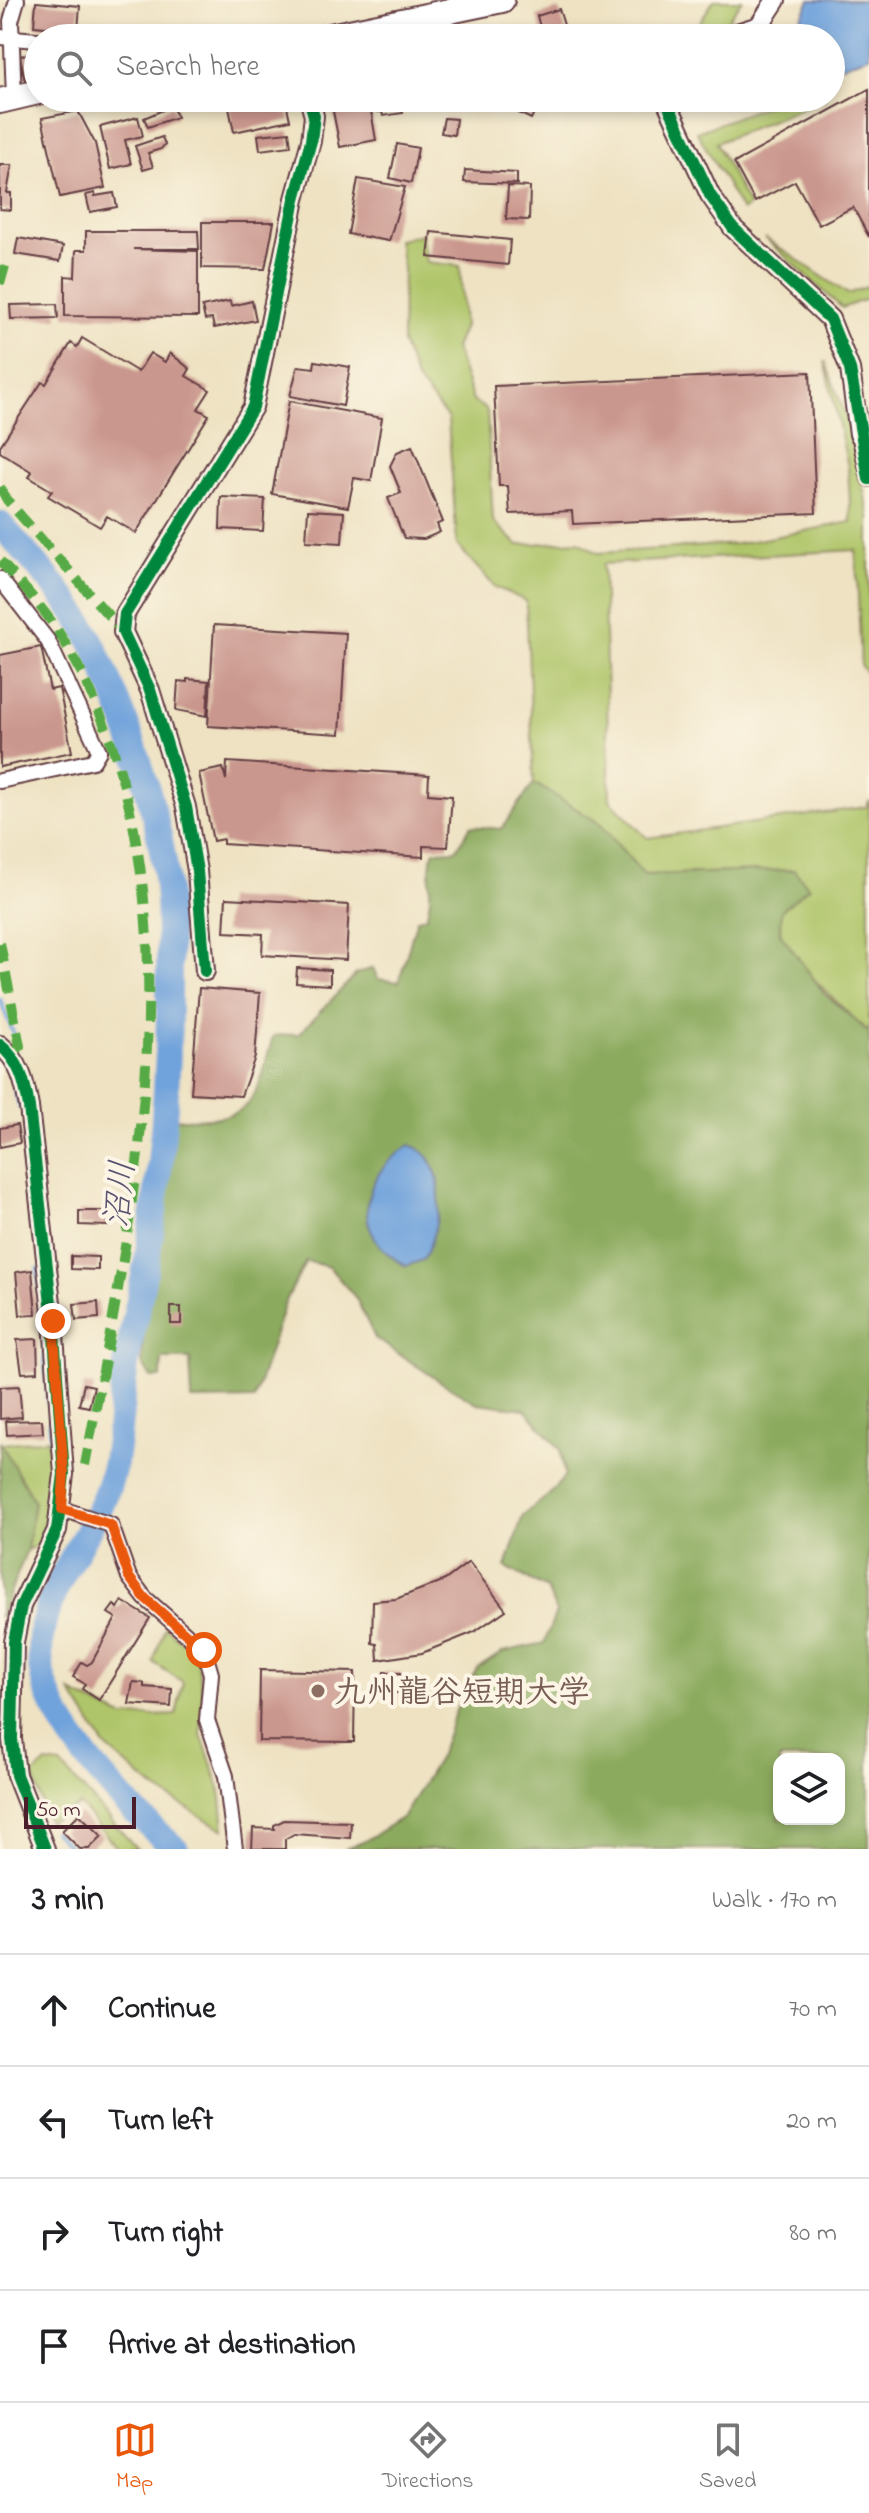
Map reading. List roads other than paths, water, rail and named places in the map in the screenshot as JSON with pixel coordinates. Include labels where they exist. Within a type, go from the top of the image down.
[{"type":"highway","points":[[389,24],[502,0]]},
{"type":"street","points":[[17,0],[5,38],[17,97]]},
{"type":"street","points":[[760,24],[776,0]]},
{"type":"street","points":[[205,971],[197,871],[186,807],[150,690],[123,632],[125,614],[253,407],[295,199],[311,141],[313,112]]},
{"type":"street","points":[[671,112],[710,195],[733,228],[830,319],[850,369],[869,479]]},
{"type":"street","points":[[0,579],[48,641],[99,751],[93,761],[0,781]]},
{"type":"street","points":[[0,1045],[11,1054],[24,1079],[29,1107],[53,1321],[68,1510],[21,1606],[14,1642],[6,1743],[45,1849]]},
{"type":"street","points":[[68,1510],[111,1525],[129,1577],[145,1598],[204,1650],[211,1674],[207,1720],[226,1776],[235,1849]]},
{"type":"water","points":[[810,0],[869,0],[869,56],[845,65],[845,24],[798,24]]},
{"type":"water","points":[[410,1145],[424,1152],[433,1164],[439,1196],[434,1231],[423,1260],[406,1266],[387,1253],[375,1238],[368,1222],[367,1206],[371,1189],[380,1173]]},
{"type":"waterway","name":"沼川","points":[[0,524],[68,602],[96,650],[140,764],[165,871],[169,917],[168,1048],[161,1154],[145,1271],[127,1358],[114,1466],[95,1516],[46,1613],[41,1639],[41,1666],[47,1690],[75,1741],[114,1790],[176,1849]]},
{"type":"waterway","points":[[0,999],[15,1038]]},
{"type":"waterway","points":[[14,1087],[20,1108]]},
{"type":"waterway","points":[[38,1269],[48,1402]]},
{"type":"waterway","points":[[49,1415],[54,1490]]},
{"type":"waterway","points":[[54,1832],[72,1849]]},
{"type":"place","name":"九州龍谷短期大学","points":[[318,1691]]}]
